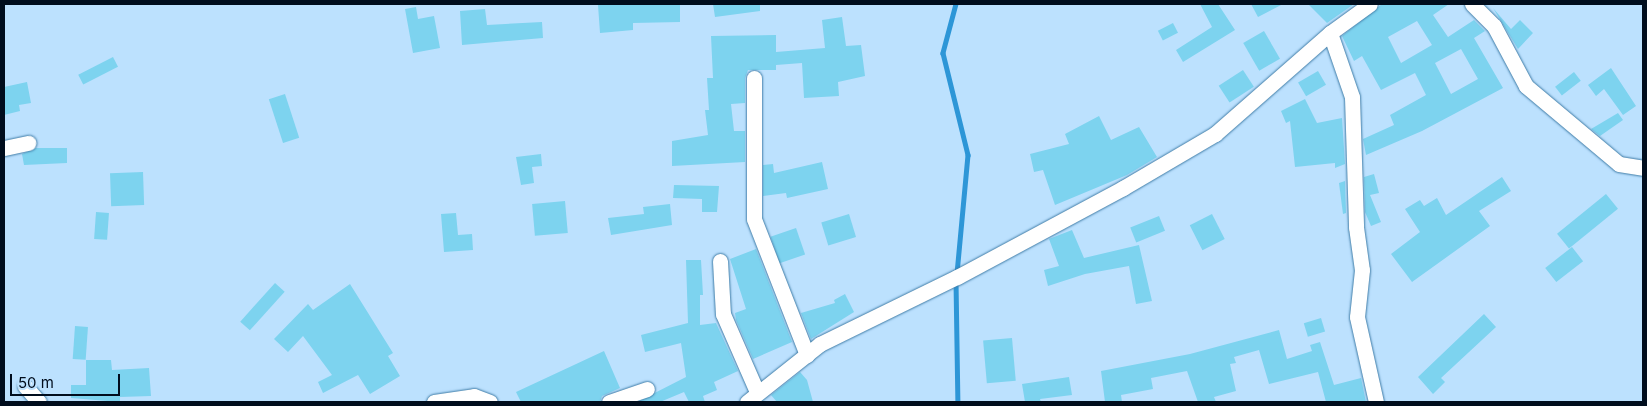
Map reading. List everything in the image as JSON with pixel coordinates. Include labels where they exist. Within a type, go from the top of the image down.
[{"type":"street","points":[[720,261],[723,314],[752,397],[820,344],[974,267],[1123,188],[1215,134],[1330,33],[1370,4]]},
{"type":"street","points":[[1472,4],[1494,26],[1526,86],[1618,164],[1643,168]]},
{"type":"street","points":[[1330,33],[1352,97],[1356,227],[1362,270],[1357,317],[1376,402]]},
{"type":"street","points":[[754,78],[754,219],[807,355]]},
{"type":"street","points":[[4,148],[28,143]]},
{"type":"street","points":[[25,386],[38,402]]},
{"type":"street","points":[[609,402],[647,389]]},
{"type":"street","points":[[434,402],[474,396],[490,402]]},
{"type":"building","points":[[680,4],[680,22],[633,23],[633,30],[600,33],[598,5]]},
{"type":"building","points":[[713,4],[760,4],[760,11],[715,17]]},
{"type":"building","points":[[1200,4],[1218,4],[1235,30],[1183,62],[1176,50],[1212,27]]},
{"type":"building","points":[[1251,4],[1283,4],[1258,17]]},
{"type":"building","points":[[1308,4],[1354,4],[1327,23]]},
{"type":"building","points":[[1382,4],[1449,4],[1433,15],[1448,37],[1474,20],[1485,31],[1474,38],[1503,88],[1422,131],[1366,155],[1363,139],[1394,125],[1390,115],[1426,95],[1415,73],[1381,90],[1362,56],[1354,61],[1342,36]],"holes":[[[1417,21],[1432,45],[1401,63],[1388,37]],[[1461,49],[1478,79],[1451,94],[1435,63]]]},
{"type":"building","points":[[416,7],[418,19],[434,16],[440,48],[413,53],[405,9]]},
{"type":"building","points":[[1493,8],[1511,29],[1520,20],[1533,33],[1518,49]]},
{"type":"building","points":[[485,9],[487,25],[542,22],[543,38],[462,45],[460,11]]},
{"type":"building","points":[[842,17],[846,46],[861,45],[865,76],[838,82],[839,96],[804,98],[802,63],[776,65],[776,70],[748,70],[745,78],[745,103],[731,104],[734,131],[745,131],[745,162],[672,166],[672,141],[708,135],[705,110],[709,110],[707,78],[713,78],[711,36],[776,35],[776,52],[825,48],[822,20]]},
{"type":"building","points":[[1173,23],[1178,33],[1163,41],[1158,31]]},
{"type":"building","points":[[1264,31],[1280,59],[1259,71],[1243,43]]},
{"type":"building","points":[[113,57],[118,67],[83,85],[78,75]]},
{"type":"building","points":[[1611,68],[1636,106],[1623,115],[1604,89],[1596,96],[1588,85]]},
{"type":"building","points":[[1243,70],[1254,87],[1230,103],[1219,86]]},
{"type":"building","points":[[1318,71],[1326,85],[1306,96],[1298,82]]},
{"type":"building","points":[[1574,72],[1581,81],[1562,95],[1555,87]]},
{"type":"building","points":[[27,82],[31,103],[19,105],[20,111],[4,115],[4,87]]},
{"type":"building","points":[[285,94],[299,138],[283,143],[269,99]]},
{"type":"building","points":[[1305,99],[1317,123],[1342,118],[1345,164],[1335,168],[1335,163],[1295,167],[1290,121],[1286,123],[1281,111]]},
{"type":"building","points":[[1618,113],[1623,120],[1600,136],[1591,129]]},
{"type":"building","points":[[1099,116],[1111,140],[1139,127],[1157,157],[1127,175],[1055,205],[1043,170],[1034,172],[1030,154],[1069,144],[1065,134]]},
{"type":"building","points":[[36,148],[67,148],[67,163],[24,165],[22,154]]},
{"type":"building","points":[[541,154],[542,166],[532,167],[534,183],[521,185],[516,157]]},
{"type":"building","points":[[822,162],[828,189],[787,198],[786,193],[763,196],[763,165],[773,164],[774,173]]},
{"type":"building","points":[[143,172],[144,205],[111,206],[110,173]]},
{"type":"building","points":[[1374,174],[1379,193],[1370,195],[1381,222],[1371,226],[1365,212],[1364,177]]},
{"type":"building","points":[[1502,177],[1511,191],[1479,211],[1490,226],[1412,282],[1391,254],[1420,232],[1405,209],[1420,200],[1424,206],[1437,198],[1446,215]]},
{"type":"building","points":[[1345,181],[1346,213],[1343,214],[1339,183]]},
{"type":"building","points":[[674,185],[719,186],[717,212],[702,212],[702,199],[673,198]]},
{"type":"building","points":[[1606,194],[1618,209],[1569,248],[1557,234]]},
{"type":"building","points":[[565,201],[568,233],[535,236],[532,204]]},
{"type":"building","points":[[670,204],[672,225],[611,235],[608,218],[644,214],[643,207]]},
{"type":"building","points":[[96,212],[109,213],[107,240],[94,239]]},
{"type":"building","points":[[456,213],[458,235],[472,234],[473,250],[444,252],[441,214]]},
{"type":"building","points":[[849,214],[856,237],[828,245],[821,222]]},
{"type":"building","points":[[1212,214],[1225,239],[1202,250],[1190,225]]},
{"type":"building","points":[[1159,216],[1165,231],[1136,242],[1130,228]]},
{"type":"building","points":[[796,228],[805,254],[780,263],[770,237]]},
{"type":"building","points":[[1072,230],[1084,258],[1139,245],[1152,301],[1136,304],[1129,266],[1085,274],[1048,286],[1044,270],[1059,266],[1049,239]]},
{"type":"building","points":[[1572,247],[1583,261],[1556,282],[1545,268]]},
{"type":"building","points":[[756,249],[792,342],[753,359],[736,320],[735,313],[746,309],[730,259]]},
{"type":"building","points":[[686,260],[701,260],[703,295],[700,295],[700,325],[716,323],[738,371],[714,382],[717,390],[703,396],[705,402],[689,402],[684,392],[660,402],[637,402],[686,377],[681,343],[645,352],[641,335],[688,323]]},
{"type":"building","points":[[275,283],[285,292],[250,330],[240,322]]},
{"type":"building","points":[[350,284],[393,353],[388,356],[400,376],[370,394],[358,375],[323,393],[318,382],[332,375],[303,336],[288,352],[274,339],[308,304],[313,310]]},
{"type":"building","points":[[845,294],[854,312],[811,339],[801,313],[835,303],[834,300]]},
{"type":"building","points":[[1484,314],[1496,327],[1441,378],[1445,382],[1433,394],[1418,377]]},
{"type":"building","points":[[1321,318],[1325,331],[1308,337],[1304,323]]},
{"type":"building","points":[[75,326],[88,327],[86,360],[73,359]]},
{"type":"building","points":[[1279,330],[1287,359],[1312,351],[1310,345],[1320,342],[1334,385],[1361,378],[1366,402],[1326,402],[1318,372],[1269,384],[1259,350],[1234,357],[1236,363],[1230,364],[1236,391],[1214,397],[1216,402],[1198,402],[1187,371],[1151,378],[1153,389],[1121,395],[1122,402],[1105,402],[1101,371],[1190,354]]},
{"type":"building","points":[[1012,338],[1016,381],[987,383],[983,341]]},
{"type":"building","points":[[604,351],[620,388],[602,396],[600,402],[521,402],[516,392]]},
{"type":"building","points":[[86,360],[111,360],[112,370],[149,368],[151,396],[120,397],[120,402],[71,398],[71,385],[86,385]]},
{"type":"building","points":[[800,372],[807,380],[813,402],[777,402],[771,395]]},
{"type":"building","points":[[1069,377],[1072,395],[1040,399],[1041,402],[1025,402],[1022,384]]},
{"type":"waterway","points":[[956,4],[943,53],[968,155],[957,273]]},
{"type":"waterway","points":[[956,281],[958,402]]}]
